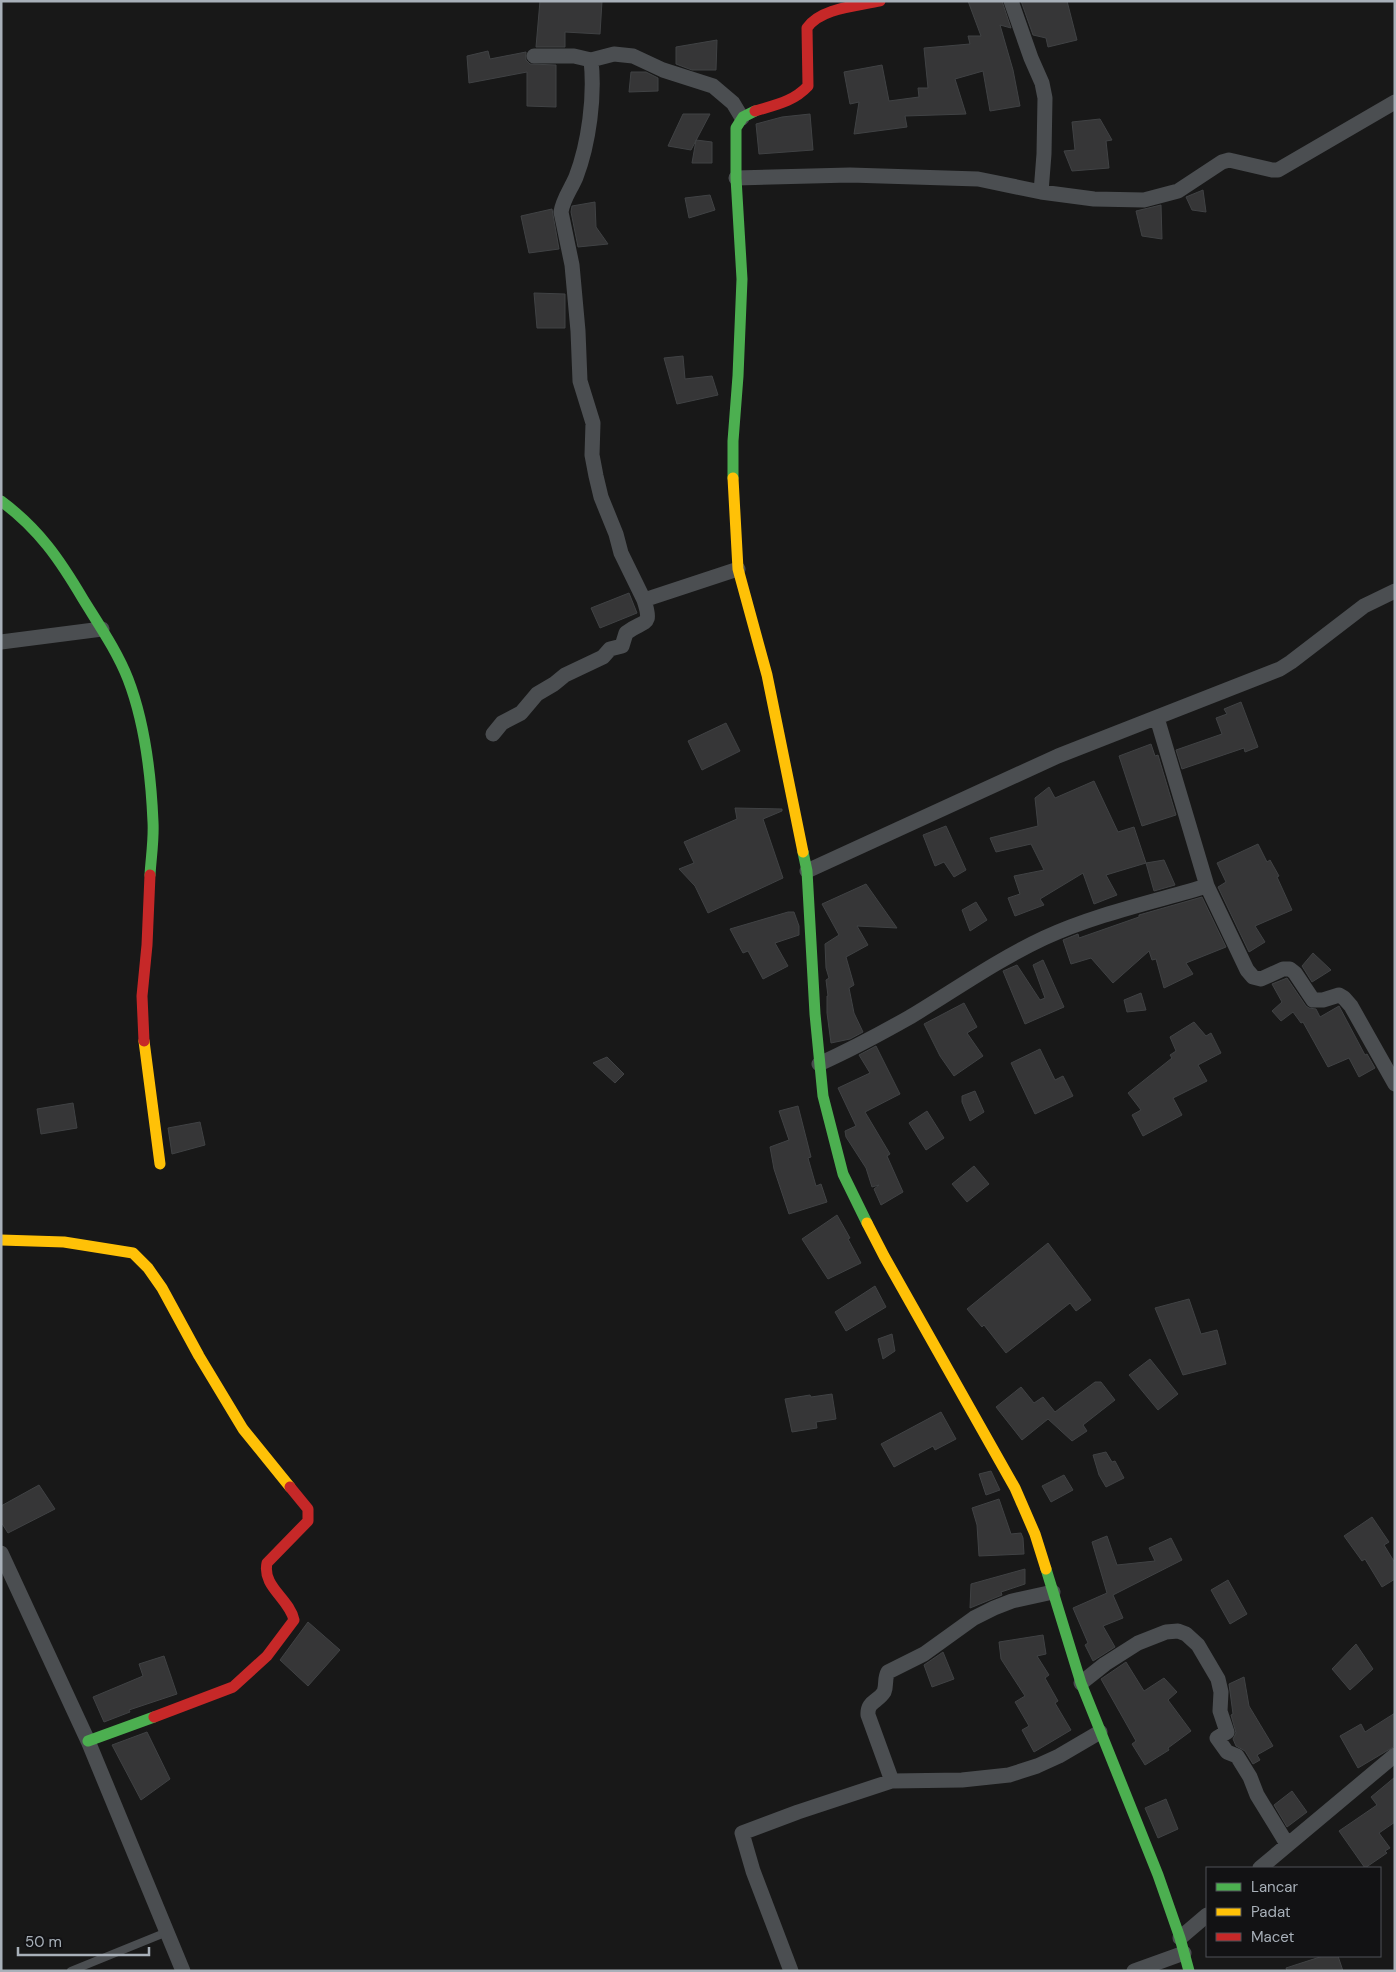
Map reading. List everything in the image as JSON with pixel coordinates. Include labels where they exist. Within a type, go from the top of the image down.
[{"type":"street","points":[[880,1],[822,14],[816,18],[807,28],[808,86],[802,93],[779,105],[746,114],[736,128],[736,178],[742,279],[739,368],[733,441],[733,492],[738,569],[768,675],[807,871],[818,1064],[823,1096],[841,1169],[884,1256],[1015,1488],[1035,1534],[1081,1683],[1158,1875],[1189,1971]]},
{"type":"street","points":[[1011,1],[1031,58],[1042,82],[1045,98],[1044,154],[1040,192]]},
{"type":"street","points":[[534,56],[574,56],[591,60],[614,54],[626,54],[663,70],[707,84],[725,95],[742,118]]},
{"type":"street","points":[[494,734],[502,723],[522,713],[536,694],[554,684],[564,675],[603,657],[610,649],[622,646],[626,633],[647,621],[649,615],[644,600],[621,553],[596,476],[592,455],[593,423],[580,382],[572,265],[561,212],[562,205],[576,178],[583,156],[592,97],[591,60]]},
{"type":"street","points":[[736,178],[850,174],[978,179],[1040,192],[1094,199],[1144,200],[1178,191],[1222,162],[1229,160],[1278,170],[1395,102]]},
{"type":"street","points":[[1,501],[30,524],[53,549],[116,654],[128,680],[138,715],[150,786],[152,823],[147,945],[142,996],[145,1055],[160,1164]]},
{"type":"street","points":[[644,600],[738,569]]},
{"type":"street","points":[[807,871],[1058,756],[1280,669],[1364,606],[1395,591]]},
{"type":"street","points":[[1,642],[102,629]]},
{"type":"street","points":[[1157,718],[1208,886],[1229,934],[1250,974],[1257,979],[1262,979],[1283,969],[1290,969],[1295,973],[1313,1000],[1323,1000],[1339,995],[1344,998],[1351,1006],[1395,1084]]},
{"type":"street","points":[[818,1064],[850,1050],[896,1025],[986,968],[1045,938],[1109,914],[1208,886]]},
{"type":"street","points":[[1,1240],[64,1242],[133,1253],[148,1268],[162,1288],[198,1356],[243,1429],[308,1509],[308,1521],[264,1568],[266,1578],[292,1611],[294,1620],[256,1668],[246,1678],[233,1686],[88,1741]]},
{"type":"street","points":[[1,1553],[88,1741],[183,1971]]},
{"type":"street","points":[[892,1782],[868,1715],[870,1704],[883,1693],[886,1687],[885,1677],[888,1672],[924,1654],[974,1618],[994,1608],[1012,1601],[1053,1592]]},
{"type":"street","points":[[1081,1683],[1105,1664],[1138,1643],[1166,1632],[1178,1631],[1186,1634],[1198,1645],[1218,1679],[1221,1692],[1220,1710],[1227,1732],[1217,1738],[1227,1752],[1237,1756],[1250,1777],[1257,1795],[1287,1844]]},
{"type":"street","points":[[791,1971],[753,1872],[742,1833],[798,1812],[892,1782],[962,1780],[1009,1775],[1037,1766],[1059,1756],[1100,1732]]},
{"type":"street","points":[[1261,1867],[1395,1755]]},
{"type":"street","points":[[1134,1971],[1182,1946],[1206,1916]]},
{"type":"lane","points":[[71,1971],[167,1932]]},
{"type":"building","points":[[540,1],[602,1],[600,34],[565,32],[565,47],[536,47]]},
{"type":"building","points":[[968,1],[1002,1],[1011,28],[1000,25],[1013,70],[1020,106],[990,111],[983,71],[955,79],[966,114],[905,116],[907,127],[854,134],[859,102],[850,104],[844,72],[882,65],[889,101],[919,97],[918,88],[928,88],[924,48],[970,44],[968,36],[981,36]]},
{"type":"building","points":[[1021,1],[1067,1],[1077,40],[1048,47],[1046,38],[1033,35]]},
{"type":"building","points":[[717,40],[716,70],[692,70],[676,64],[676,47]]},
{"type":"building","points":[[488,51],[490,59],[526,52],[526,60],[530,64],[556,65],[556,107],[527,106],[527,72],[469,83],[467,56]]},
{"type":"building","points":[[631,72],[646,72],[658,78],[658,91],[629,92]]},
{"type":"building","points":[[683,114],[710,114],[691,150],[668,146]]},
{"type":"building","points":[[810,114],[813,150],[759,154],[756,124],[782,117]]},
{"type":"building","points":[[1100,119],[1112,140],[1106,141],[1109,168],[1072,171],[1064,151],[1075,150],[1072,122]]},
{"type":"building","points":[[696,140],[712,142],[712,163],[692,163]]},
{"type":"building","points":[[1203,190],[1206,212],[1192,210],[1186,197]]},
{"type":"building","points":[[710,195],[715,210],[689,218],[685,198]]},
{"type":"building","points":[[595,202],[596,227],[608,244],[578,247],[571,212],[572,206]]},
{"type":"building","points":[[1161,205],[1162,239],[1142,236],[1136,211]]},
{"type":"building","points":[[552,209],[559,249],[529,253],[521,216]]},
{"type":"building","points":[[534,293],[565,294],[565,328],[537,328]]},
{"type":"building","points":[[683,356],[685,379],[712,376],[718,395],[677,404],[664,358]]},
{"type":"building","points":[[629,593],[637,613],[600,628],[591,608]]},
{"type":"building","points":[[1241,702],[1258,747],[1245,752],[1244,748],[1182,769],[1176,750],[1222,734],[1216,718],[1227,714],[1224,709]]},
{"type":"building","points":[[726,723],[740,751],[702,770],[688,741]]},
{"type":"building","points":[[1151,744],[1155,756],[1158,755],[1176,815],[1142,826],[1119,756]]},
{"type":"building","points":[[1094,781],[1118,832],[1134,827],[1146,863],[1106,875],[1117,895],[1094,904],[1083,873],[1040,899],[1044,905],[1015,916],[1008,898],[1020,894],[1014,876],[1044,870],[1031,844],[996,852],[990,838],[1038,826],[1035,798],[1049,787],[1055,798]]},
{"type":"building","points":[[735,808],[782,809],[782,811],[763,819],[783,878],[708,913],[695,886],[679,869],[694,863],[684,842],[737,819]]},
{"type":"building","points":[[946,826],[966,870],[954,877],[944,862],[935,866],[923,835]]},
{"type":"building","points":[[1258,844],[1267,862],[1270,860],[1279,876],[1277,877],[1292,910],[1255,926],[1265,942],[1249,952],[1218,887],[1226,882],[1217,863]]},
{"type":"building","points":[[1164,860],[1175,885],[1154,891],[1146,863]]},
{"type":"building","points":[[866,884],[897,928],[857,926],[868,945],[846,957],[854,985],[849,988],[854,1013],[863,1032],[850,1039],[831,1043],[827,1013],[828,996],[826,980],[829,978],[826,968],[825,944],[839,935],[822,904]]},
{"type":"building","points":[[1202,897],[1226,947],[1186,963],[1193,974],[1164,988],[1156,959],[1152,960],[1149,951],[1113,983],[1091,958],[1071,964],[1063,940],[1078,934],[1079,938],[1139,917],[1139,915]]},
{"type":"building","points":[[976,902],[987,920],[970,931],[962,910]]},
{"type":"building","points":[[788,912],[794,912],[799,926],[799,935],[775,943],[788,966],[763,979],[748,951],[743,953],[730,929]]},
{"type":"building","points":[[1313,953],[1331,970],[1312,982],[1302,966]]},
{"type":"building","points":[[1043,960],[1064,1007],[1025,1024],[1003,971],[1017,965],[1040,1000],[1045,998],[1033,965]]},
{"type":"building","points":[[1287,978],[1306,1006],[1316,1009],[1320,1017],[1339,1006],[1365,1055],[1367,1054],[1375,1068],[1359,1077],[1349,1058],[1328,1067],[1303,1022],[1301,1023],[1293,1012],[1281,1021],[1272,1011],[1282,1002],[1272,984]]},
{"type":"building","points":[[1141,993],[1146,1010],[1127,1012],[1124,1000]]},
{"type":"building","points":[[964,1003],[977,1027],[967,1033],[983,1056],[954,1076],[940,1056],[924,1024]]},
{"type":"building","points":[[1194,1022],[1206,1036],[1211,1033],[1221,1053],[1198,1065],[1207,1081],[1173,1098],[1182,1115],[1143,1136],[1132,1115],[1141,1110],[1128,1093],[1172,1058],[1170,1055],[1176,1051],[1170,1037]]},
{"type":"building","points":[[876,1046],[900,1094],[865,1112],[890,1154],[887,1156],[903,1192],[881,1205],[874,1189],[879,1185],[872,1187],[866,1168],[846,1137],[845,1131],[856,1126],[838,1088],[870,1073],[859,1055]]},
{"type":"building","points":[[1040,1049],[1055,1080],[1063,1076],[1073,1096],[1035,1114],[1011,1063]]},
{"type":"building","points":[[607,1057],[624,1074],[615,1083],[593,1063]]},
{"type":"building","points":[[975,1091],[984,1112],[970,1121],[962,1102],[962,1096]]},
{"type":"building","points":[[73,1103],[77,1128],[41,1134],[37,1109]]},
{"type":"building","points":[[798,1106],[811,1157],[808,1158],[816,1186],[821,1184],[827,1202],[789,1214],[774,1169],[770,1147],[789,1140],[779,1111]]},
{"type":"building","points":[[927,1111],[944,1138],[926,1150],[909,1123]]},
{"type":"building","points":[[200,1122],[205,1145],[172,1154],[168,1128]]},
{"type":"building","points":[[974,1166],[989,1184],[967,1202],[952,1184]]},
{"type":"building","points":[[837,1215],[861,1263],[828,1279],[802,1239]]},
{"type":"building","points":[[1048,1243],[1091,1300],[1076,1311],[1070,1303],[1006,1353],[984,1325],[982,1327],[967,1309]]},
{"type":"building","points":[[875,1286],[886,1307],[846,1331],[835,1312]]},
{"type":"building","points":[[1189,1299],[1201,1334],[1217,1330],[1226,1364],[1183,1375],[1155,1308]]},
{"type":"building","points":[[892,1334],[895,1351],[883,1359],[878,1339]]},
{"type":"building","points":[[1150,1359],[1178,1394],[1158,1410],[1129,1375]]},
{"type":"building","points":[[1095,1382],[1101,1382],[1115,1400],[1083,1425],[1087,1431],[1072,1441],[1048,1419],[1022,1440],[996,1407],[1021,1387],[1034,1403],[1043,1397],[1055,1412]]},
{"type":"building","points":[[832,1394],[836,1419],[816,1422],[817,1428],[792,1432],[785,1399]]},
{"type":"building","points":[[941,1412],[956,1439],[935,1450],[933,1446],[894,1467],[881,1444]]},
{"type":"building","points":[[1106,1452],[1112,1462],[1115,1461],[1124,1478],[1106,1487],[1099,1475],[1093,1455]]},
{"type":"building","points":[[991,1471],[1000,1490],[986,1495],[979,1474]]},
{"type":"building","points":[[1064,1475],[1073,1490],[1051,1502],[1042,1486]]},
{"type":"building","points":[[39,1485],[55,1509],[8,1533],[1,1522],[1,1506]]},
{"type":"building","points":[[999,1499],[1011,1534],[1021,1533],[1024,1554],[979,1556],[977,1525],[972,1508]]},
{"type":"building","points":[[1372,1517],[1389,1542],[1384,1545],[1395,1563],[1395,1579],[1382,1587],[1365,1559],[1362,1561],[1344,1536]]},
{"type":"building","points":[[1107,1536],[1117,1565],[1155,1561],[1149,1548],[1171,1538],[1182,1560],[1113,1595],[1123,1618],[1103,1626],[1115,1647],[1093,1661],[1085,1645],[1088,1643],[1073,1608],[1107,1593],[1092,1542]]},
{"type":"building","points":[[1025,1569],[1025,1584],[1001,1592],[1002,1595],[970,1608],[971,1584]]},
{"type":"building","points":[[1228,1580],[1247,1614],[1230,1624],[1211,1590]]},
{"type":"building","points":[[308,1622],[340,1650],[308,1686],[280,1660]]},
{"type":"building","points":[[1043,1635],[1046,1654],[1037,1656],[1049,1675],[1045,1678],[1058,1701],[1055,1703],[1071,1730],[1034,1752],[1022,1730],[1029,1726],[1015,1702],[1025,1696],[1001,1659],[999,1642]]},
{"type":"building","points":[[1356,1644],[1373,1669],[1350,1690],[1332,1669]]},
{"type":"building","points":[[943,1652],[954,1679],[932,1687],[924,1665]]},
{"type":"building","points":[[164,1656],[177,1694],[129,1710],[130,1712],[104,1722],[93,1697],[143,1676],[139,1664]]},
{"type":"building","points":[[1126,1662],[1144,1691],[1164,1678],[1177,1692],[1168,1700],[1191,1731],[1168,1748],[1169,1750],[1145,1765],[1132,1744],[1136,1741],[1101,1679]]},
{"type":"building","points":[[1244,1677],[1249,1706],[1273,1746],[1257,1755],[1260,1760],[1253,1764],[1245,1751],[1236,1746],[1233,1739],[1236,1733],[1231,1715],[1233,1714],[1229,1684]]},
{"type":"building","points":[[1395,1713],[1395,1746],[1358,1768],[1340,1736],[1361,1724],[1365,1732]]},
{"type":"building","points":[[147,1732],[170,1779],[141,1800],[112,1745]]},
{"type":"building","points":[[1395,1777],[1395,1822],[1379,1833],[1390,1848],[1385,1851],[1387,1853],[1364,1867],[1339,1831],[1377,1805],[1371,1797]]},
{"type":"building","points":[[1292,1791],[1307,1812],[1287,1827],[1274,1805]]},
{"type":"building","points":[[1166,1799],[1178,1829],[1158,1838],[1145,1808]]},
{"type":"building","points":[[1320,1957],[1338,1957],[1343,1971],[1287,1971],[1286,1968]]},
{"type":"traffic: fast","points":[[733,478],[733,441],[742,279],[736,178],[736,128],[743,117],[755,111]]},
{"type":"traffic: fast","points":[[1,501],[38,534],[57,558],[119,658],[128,679],[139,713],[149,768],[153,828],[150,875]]},
{"type":"traffic: fast","points":[[803,852],[807,871],[815,1014],[823,1096],[843,1174],[867,1223]]},
{"type":"traffic: fast","points":[[1046,1569],[1081,1683],[1158,1875],[1180,1938],[1189,1971]]},
{"type":"traffic: fast","points":[[88,1741],[154,1717]]},
{"type":"traffic: slow","points":[[733,478],[738,569],[767,675],[803,852]]},
{"type":"traffic: slow","points":[[144,1041],[160,1164]]},
{"type":"traffic: slow","points":[[867,1223],[1015,1488],[1035,1534],[1046,1569]]},
{"type":"traffic: slow","points":[[1,1240],[64,1242],[133,1253],[148,1268],[162,1288],[199,1356],[243,1429],[290,1487]]},
{"type":"traffic: jam","points":[[755,111],[790,99],[808,86],[807,28],[813,21],[840,9],[880,1]]},
{"type":"traffic: jam","points":[[144,1041],[142,996],[147,945],[150,875]]},
{"type":"traffic: jam","points":[[154,1717],[233,1687],[267,1656],[294,1620],[287,1605],[268,1579],[267,1571],[267,1563],[308,1521],[308,1509],[290,1487]]}]
